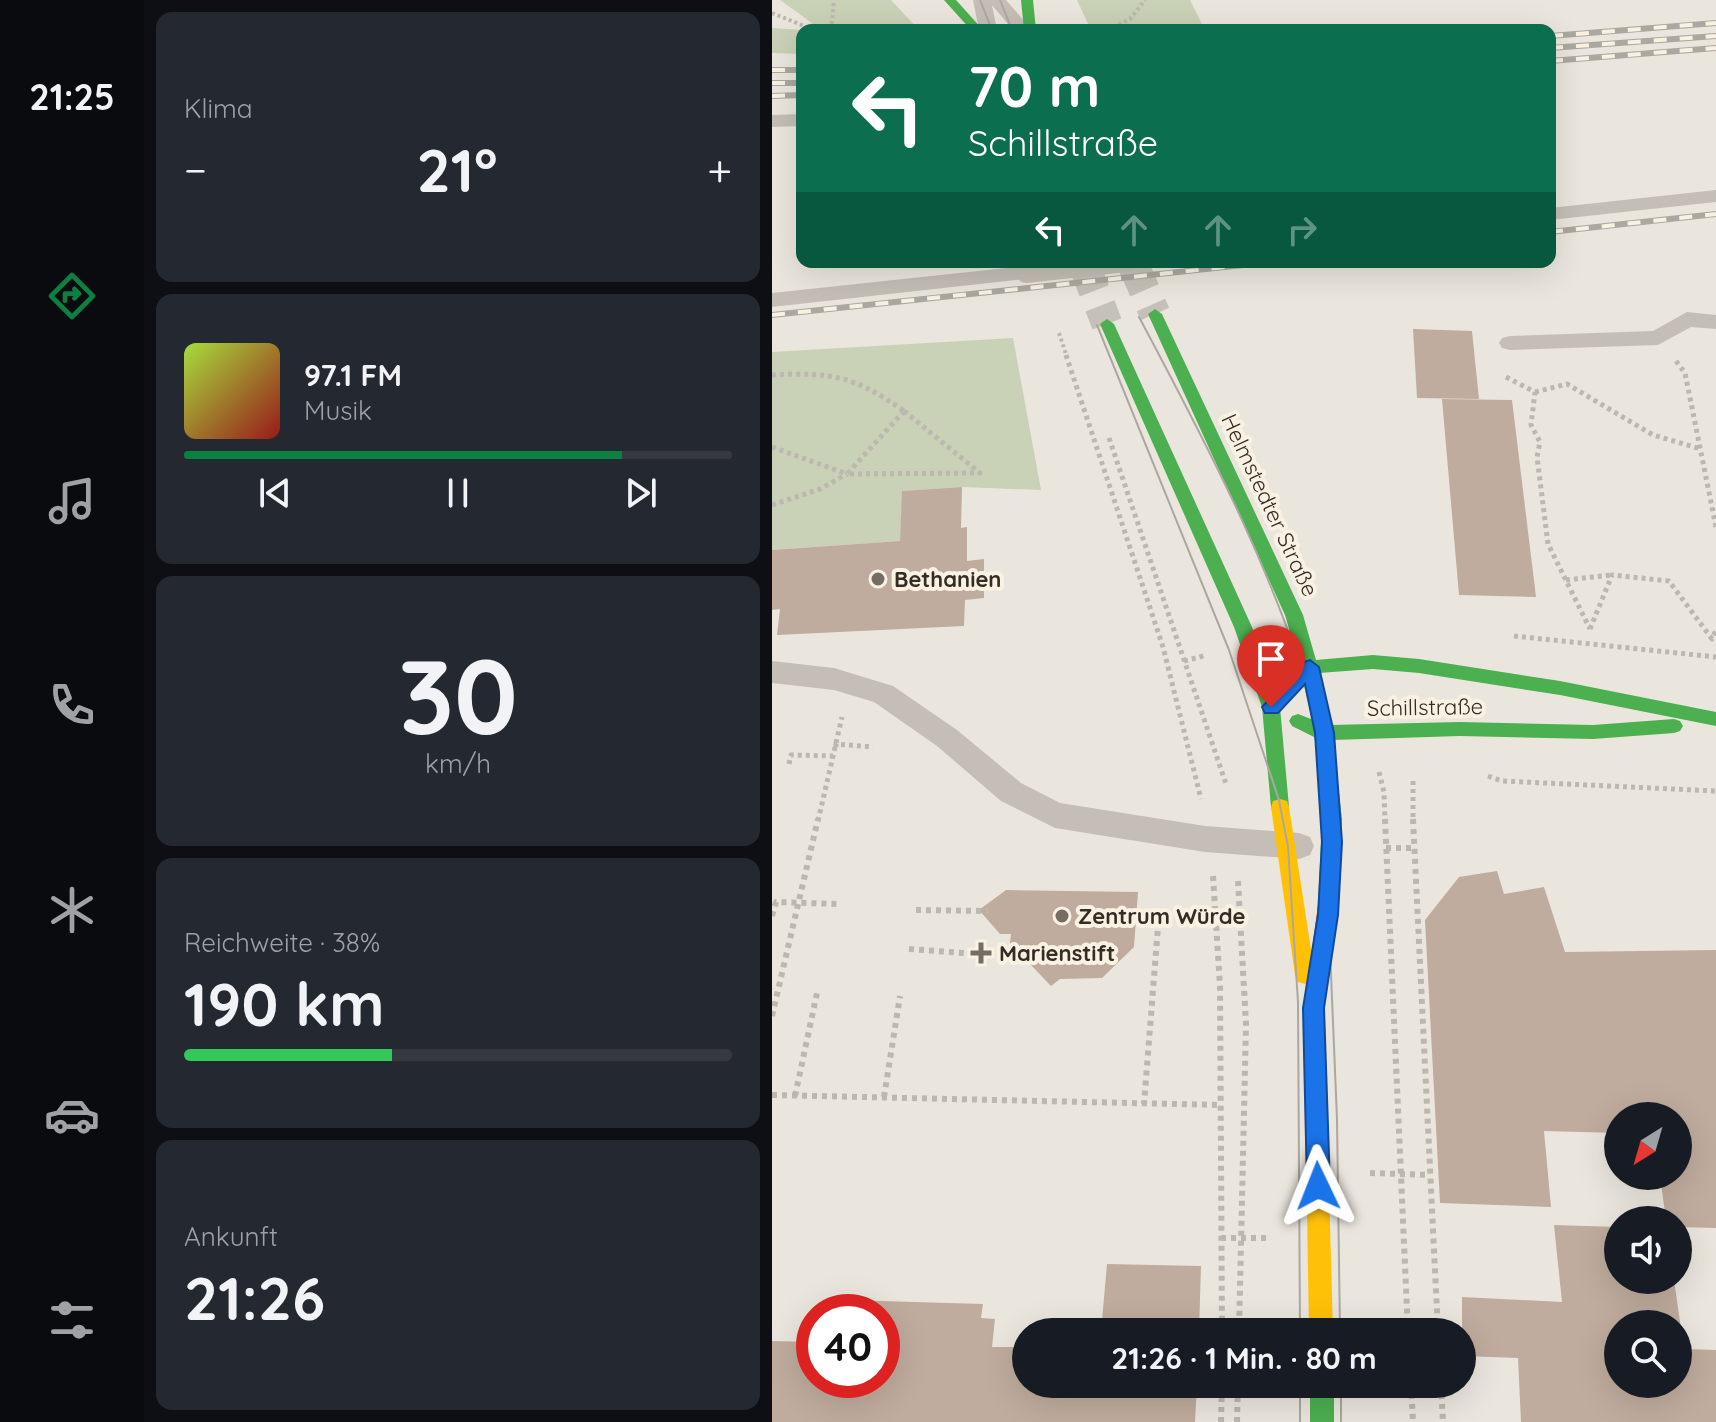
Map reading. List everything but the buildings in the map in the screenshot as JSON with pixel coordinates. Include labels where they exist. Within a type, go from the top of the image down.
[{"type":"main road","points":[[950,0],[972,24]]},
{"type":"main road","points":[[1027,0],[1029,24]]},
{"type":"main road","name":"Helmstedter Straße","points":[[1155,314],[1294,615],[1310,667],[1324,733],[1332,842],[1328,915],[1314,1008],[1321,1318]]},
{"type":"main road","name":"Helmstedter Straße","points":[[1107,324],[1200,526],[1243,627],[1271,707],[1279,800],[1288,847],[1302,966],[1314,1008]]},
{"type":"main road","name":"Schillstraße","points":[[1310,667],[1373,662],[1419,666],[1560,688],[1716,721]]},
{"type":"main road","points":[[1271,707],[1310,667]]},
{"type":"main road","name":"Schillstraße","points":[[1271,707],[1324,733],[1460,729],[1593,732],[1716,721]]},
{"type":"main road","points":[[1322,1398],[1322,1422]]},
{"type":"lane","points":[[978,24],[982,0]]},
{"type":"lane","points":[[997,0],[1018,24]]},
{"type":"lane","points":[[772,121],[796,120]]},
{"type":"lane","points":[[1556,213],[1716,196]]},
{"type":"lane","points":[[772,300],[1071,268]]},
{"type":"lane","points":[[1510,343],[1658,338],[1687,319],[1716,322]]},
{"type":"lane","points":[[772,672],[844,682],[883,694],[905,707],[1011,792],[1055,815],[1236,842],[1288,847],[1332,842]]},
{"type":"path","points":[[832,24],[834,0]]},
{"type":"path","points":[[1123,24],[1139,12],[1144,0]]},
{"type":"path","points":[[772,13],[799,24]]},
{"type":"path","points":[[1059,333],[1163,647],[1202,810]]},
{"type":"path","points":[[1658,338],[1685,373],[1716,527]]},
{"type":"path","points":[[1510,343],[1493,370],[1535,392],[1567,384],[1653,435],[1701,449]]},
{"type":"path","points":[[772,375],[824,372],[865,383],[980,473],[847,474],[772,447]]},
{"type":"path","points":[[1535,392],[1531,425],[1540,442],[1537,457],[1548,544],[1590,629],[1612,575]]},
{"type":"path","points":[[772,505],[820,489],[847,474],[904,411]]},
{"type":"path","points":[[1105,426],[1221,764],[1231,802],[1246,1024],[1239,1318]]},
{"type":"path","points":[[1566,580],[1612,575],[1669,581],[1712,639],[1716,630]]},
{"type":"path","points":[[1522,635],[1716,657]]},
{"type":"path","points":[[772,1016],[844,710],[844,682]]},
{"type":"path","points":[[836,744],[873,747]]},
{"type":"path","points":[[789,764],[791,755],[833,757],[836,744]]},
{"type":"path","points":[[1388,765],[1377,764],[1384,792],[1407,1318]]},
{"type":"path","points":[[1474,771],[1502,781],[1716,791]]},
{"type":"path","points":[[1413,781],[1413,862],[1437,1318]]},
{"type":"path","points":[[1213,874],[1220,986],[1222,1318]]},
{"type":"path","points":[[772,916],[776,902],[838,904]]},
{"type":"path","points":[[916,910],[988,911]]},
{"type":"path","points":[[1136,914],[1159,914],[1144,1104]]},
{"type":"path","points":[[909,949],[1030,958],[1032,951]]},
{"type":"path","points":[[795,1096],[817,993]]},
{"type":"path","points":[[884,1097],[900,996]]},
{"type":"path","points":[[772,1095],[1220,1105]]},
{"type":"path","points":[[1357,1173],[1429,1175]]},
{"type":"path","points":[[1221,1238],[1269,1238]]},
{"type":"path","points":[[1221,1422],[1222,1398]]},
{"type":"path","points":[[1237,1422],[1238,1398]]},
{"type":"path","points":[[1412,1398],[1413,1422]]},
{"type":"path","points":[[1442,1398],[1443,1422]]},
{"type":"green space","points":[[780,0],[891,0],[913,24],[811,24]]},
{"type":"green space","points":[[1077,0],[1190,0],[1202,24],[1088,24]]},
{"type":"green space","points":[[772,28],[796,30],[796,54],[772,53]]},
{"type":"green space","points":[[1013,338],[1041,490],[962,487],[903,491],[900,541],[772,550],[772,352]]},
{"type":"tunnel","points":[[1085,268],[1107,324]]},
{"type":"tunnel","points":[[1135,268],[1155,314]]},
{"type":"tram line","points":[[980,0],[990,24]]},
{"type":"tram line","points":[[1000,0],[1010,24]]},
{"type":"tram line","points":[[1139,317],[1218,469],[1265,572],[1305,678],[1321,733],[1337,1119],[1340,1318]]},
{"type":"tram line","points":[[1097,325],[1229,650],[1279,800],[1288,847],[1298,1002],[1300,1318]]},
{"type":"tram line","points":[[1300,1398],[1300,1422]]},
{"type":"tram line","points":[[1341,1398],[1341,1422]]},
{"type":"railway","points":[[1556,36],[1716,23]]},
{"type":"railway","points":[[1556,48],[1716,36]]},
{"type":"railway","points":[[1556,61],[1716,48]]},
{"type":"railway","points":[[772,70],[796,70]]},
{"type":"railway","points":[[772,83],[796,83]]},
{"type":"railway","points":[[772,96],[796,95]]},
{"type":"railway","points":[[1556,231],[1716,214]]},
{"type":"railway","points":[[772,315],[1216,268]]},
{"type":"traffic: fast","points":[[950,0],[972,24]]},
{"type":"traffic: fast","points":[[1027,0],[1029,24]]},
{"type":"traffic: fast","points":[[1155,314],[1294,615],[1302,640],[1328,767],[1332,819],[1328,905]]},
{"type":"traffic: fast","points":[[1107,324],[1243,627],[1271,707],[1280,807]]},
{"type":"traffic: fast","points":[[1290,688],[1310,667],[1373,662],[1560,688],[1716,719]]},
{"type":"traffic: fast","points":[[1298,721],[1324,733],[1460,729],[1593,732],[1674,726]]},
{"type":"traffic: fast","points":[[1322,1398],[1322,1422]]},
{"type":"traffic: slow","points":[[1280,807],[1305,975]]},
{"type":"traffic: slow","points":[[1317,1151],[1321,1318]]},
{"type":"traffic: jam","points":[[1317,1151],[1314,1008],[1328,905]]},
{"type":"place","name":"Bethanien","points":[[878,579]]},
{"type":"place","name":"Zentrum Würde","points":[[1062,916]]},
{"type":"place","name":"Marienstift","points":[[981,953]]},
{"type":"route","points":[[1271,707],[1310,667],[1328,762],[1332,842],[1328,915],[1314,1008],[1318,1186]]}]
